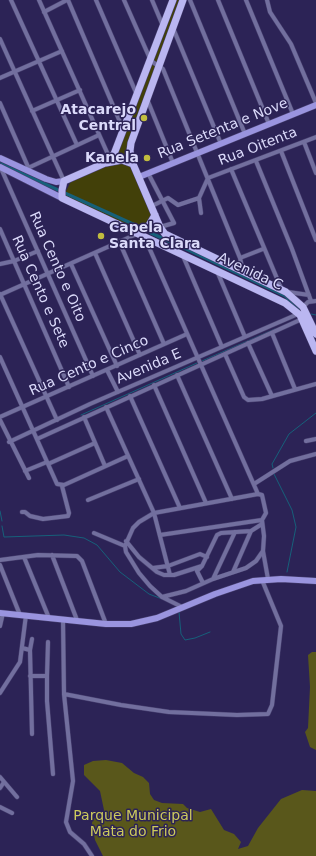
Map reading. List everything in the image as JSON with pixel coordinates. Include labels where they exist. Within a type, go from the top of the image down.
[{"type":"main road","points":[[108,161],[114,154],[124,131],[173,0]]},
{"type":"main road","points":[[159,225],[133,164],[130,151],[131,144],[183,0]]},
{"type":"main road","name":"Rua Setenta e Nove","points":[[139,177],[316,104]]},
{"type":"main road","points":[[0,158],[56,182],[64,181],[108,161],[117,160],[133,164]]},
{"type":"main road","name":"Avenida C","points":[[0,167],[144,232],[182,254],[285,303],[303,316],[316,334]]},
{"type":"main road","points":[[62,194],[64,181]]},
{"type":"main road","points":[[144,232],[155,215]]},
{"type":"main road","name":"Avenida C","points":[[159,225],[170,237],[284,290],[303,307],[303,316],[316,351]]},
{"type":"main road","points":[[2,613],[122,625],[140,623],[242,584],[265,580],[316,581]]},
{"type":"street","points":[[11,0],[77,145]]},
{"type":"street","points":[[39,0],[80,90],[108,161]]},
{"type":"street","points":[[44,12],[68,0],[124,131]]},
{"type":"street","points":[[96,0],[137,96]]},
{"type":"street","points":[[124,0],[151,61],[163,69],[240,258],[243,271]]},
{"type":"street","points":[[152,0],[163,26]]},
{"type":"street","points":[[190,0],[244,134]]},
{"type":"street","points":[[218,0],[269,124]]},
{"type":"street","points":[[246,0],[293,114]]},
{"type":"street","points":[[267,0],[270,12],[291,44],[316,104]]},
{"type":"street","points":[[173,28],[221,144]]},
{"type":"street","points":[[0,39],[64,181]]},
{"type":"street","points":[[0,78],[62,51]]},
{"type":"street","points":[[32,111],[80,90]]},
{"type":"street","points":[[147,99],[173,162]]},
{"type":"street","points":[[0,103],[29,170],[99,135]]},
{"type":"street","name":"Rua Oitenta","points":[[208,178],[316,137]]},
{"type":"street","points":[[304,142],[316,173]]},
{"type":"street","points":[[281,151],[316,240]]},
{"type":"street","points":[[256,161],[311,301]]},
{"type":"street","name":"Rua Cento e Oito","points":[[0,167],[93,376]]},
{"type":"street","points":[[231,169],[264,249],[284,290],[309,295]]},
{"type":"street","points":[[148,173],[174,223],[159,225]]},
{"type":"street","points":[[201,213],[199,198],[208,178]]},
{"type":"street","points":[[0,182],[5,179]]},
{"type":"street","points":[[152,206],[161,200],[170,198],[178,205],[199,198]]},
{"type":"street","name":"Rua Cento e Sete","points":[[0,229],[69,387]]},
{"type":"street","points":[[57,420],[0,295],[119,241],[144,232],[187,334],[258,494]]},
{"type":"street","points":[[119,241],[164,344]]},
{"type":"street","points":[[240,258],[264,249]]},
{"type":"street","points":[[0,264],[14,261],[38,252]]},
{"type":"street","points":[[95,253],[140,355]]},
{"type":"street","points":[[182,254],[222,347]]},
{"type":"street","points":[[71,264],[117,366]]},
{"type":"street","points":[[217,271],[245,337]]},
{"type":"street","points":[[303,307],[311,301],[316,301]]},
{"type":"street","name":"Avenida E","points":[[37,439],[272,333],[303,316]]},
{"type":"street","name":"Avenida E","points":[[9,442],[118,392],[245,337],[303,316]]},
{"type":"street","points":[[272,333],[296,389]]},
{"type":"street","name":"Rua Cento e Cinco","points":[[0,419],[187,334]]},
{"type":"street","points":[[248,343],[272,396]]},
{"type":"street","points":[[225,354],[244,397],[248,400],[252,401],[316,384]]},
{"type":"street","points":[[0,357],[56,482],[58,485],[62,486],[69,513],[68,516],[43,519],[30,516],[25,512],[22,512]]},
{"type":"street","points":[[107,370],[118,392]]},
{"type":"street","points":[[177,375],[232,499]]},
{"type":"street","points":[[154,386],[206,503]]},
{"type":"street","points":[[130,396],[180,508]]},
{"type":"street","points":[[106,407],[154,513],[170,575]]},
{"type":"street","points":[[84,417],[105,466]]},
{"type":"street","points":[[0,419],[9,442],[29,478]]},
{"type":"street","points":[[306,441],[316,439]]},
{"type":"street","points":[[25,471],[95,443]]},
{"type":"street","points":[[254,484],[290,461],[316,454]]},
{"type":"street","points":[[62,486],[128,456]]},
{"type":"street","points":[[88,500],[139,479]]},
{"type":"street","points":[[182,607],[162,597],[150,586],[128,557],[125,546],[126,541],[135,525],[154,513],[258,494],[263,496],[266,516],[262,522],[251,531],[233,572]]},
{"type":"street","points":[[160,535],[262,522]]},
{"type":"street","points":[[64,694],[121,705],[169,712],[237,715],[266,715],[270,713],[281,626],[265,580],[263,551],[264,536],[262,522]]},
{"type":"street","points":[[203,583],[197,571],[202,566],[218,534],[251,531]]},
{"type":"street","points":[[213,579],[235,532]]},
{"type":"street","points":[[94,533],[125,546]]},
{"type":"street","points":[[126,541],[139,556],[160,573],[170,575],[202,566]]},
{"type":"street","points":[[162,597],[186,591],[253,564],[263,551]]},
{"type":"street","points":[[153,568],[168,566],[200,554],[207,557]]},
{"type":"street","points":[[52,555],[76,620]]},
{"type":"street","points":[[0,560],[52,555],[76,556],[82,561],[106,624]]},
{"type":"street","points":[[24,557],[49,618]]},
{"type":"street","points":[[0,565],[23,615],[22,648],[18,669],[0,693]]},
{"type":"street","points":[[0,626],[2,613]]},
{"type":"street","points":[[63,619],[64,694],[73,781],[66,822],[70,832],[84,844],[92,856]]},
{"type":"street","points":[[32,639],[30,650],[32,734]]},
{"type":"street","points":[[48,642],[47,701],[53,774]]},
{"type":"street","points":[[22,648],[30,650]]},
{"type":"street","points":[[30,676],[47,676]]},
{"type":"street","points":[[0,777],[17,796]]},
{"type":"street","points":[[0,788],[4,782]]},
{"type":"street","points":[[0,807],[12,813]]},
{"type":"shaded area","points":[[174,0],[182,0],[128,154],[121,158],[130,166],[152,217],[143,228],[136,229],[64,196],[70,183],[75,178],[107,162]]},
{"type":"green space","points":[[312,652],[316,652],[316,750],[310,747],[305,732],[308,728],[310,687],[308,655]]},
{"type":"green space","name":"Parque Municipal Mata do Frio","points":[[106,760],[122,763],[134,773],[143,777],[149,783],[150,794],[154,800],[162,803],[183,804],[187,808],[200,812],[211,809],[224,830],[234,834],[241,842],[238,849],[248,846],[258,828],[281,799],[302,790],[316,791],[316,856],[103,856],[95,840],[92,823],[93,819],[103,814],[104,810],[100,791],[84,775],[84,765],[93,761]]},
{"type":"water","points":[[171,240],[285,295],[304,315],[284,297],[170,243]]},
{"type":"waterway","points":[[1,164],[144,229]]},
{"type":"waterway","points":[[151,233],[175,244]]},
{"type":"waterway","points":[[311,314],[316,315]]},
{"type":"waterway","points":[[202,361],[275,329]]},
{"type":"waterway","points":[[81,415],[197,363]]},
{"type":"waterway","points":[[273,468],[272,464],[289,434],[316,413]]},
{"type":"waterway","points":[[274,474],[292,510],[296,527],[287,572]]},
{"type":"waterway","points":[[0,511],[2,521]]},
{"type":"waterway","points":[[2,526],[4,537],[64,535],[84,538],[97,545],[120,572],[149,594],[162,599]]},
{"type":"waterway","points":[[179,612],[181,634],[185,640],[210,632]]},
{"type":"place","name":"Atacarejo Central","points":[[144,118]]},
{"type":"place","name":"Kanela","points":[[147,158]]},
{"type":"place","name":"Capela Santa Clara","points":[[101,236]]}]
